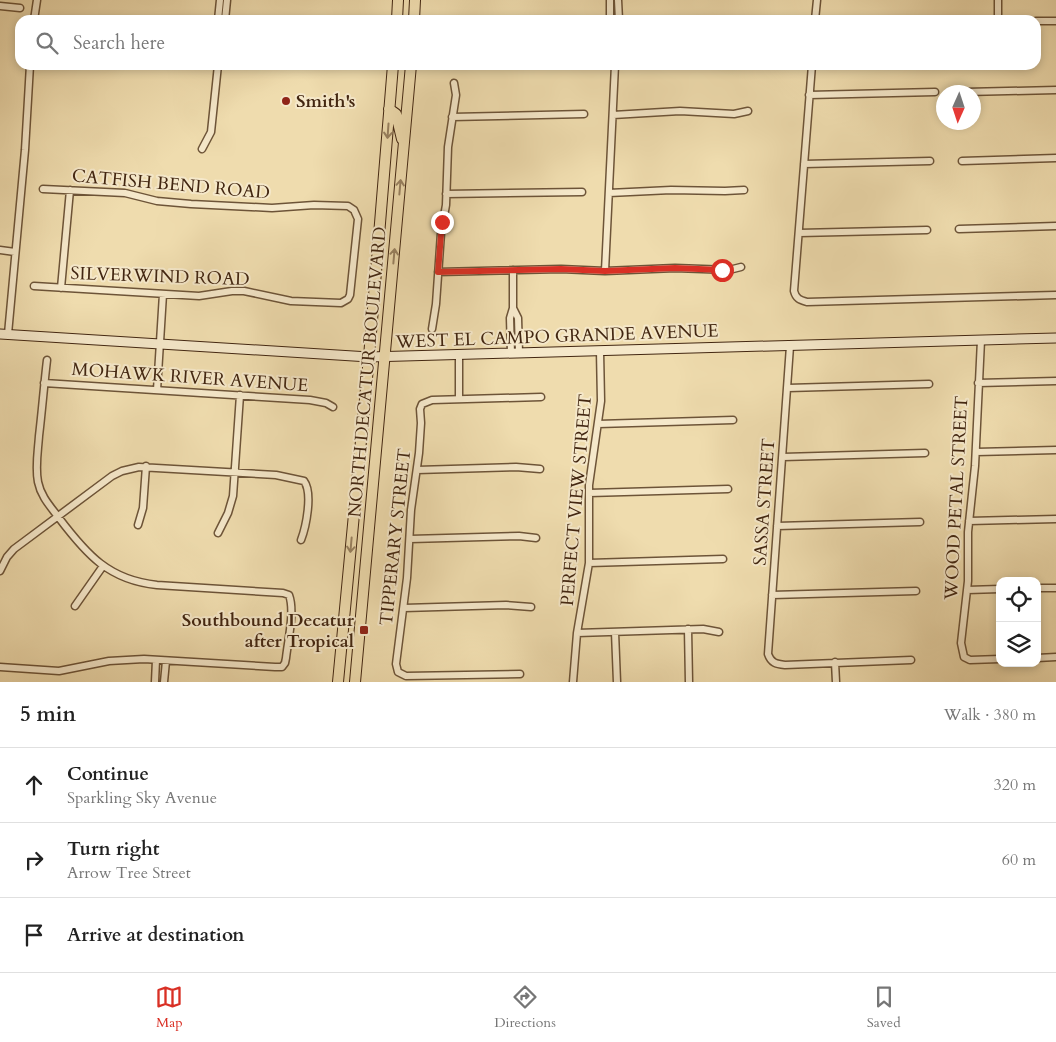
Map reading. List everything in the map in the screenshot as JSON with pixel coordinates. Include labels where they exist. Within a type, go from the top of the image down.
[{"type":"main road","points":[[397,15],[398,0]]},
{"type":"main road","points":[[414,15],[415,0]]},
{"type":"main road","name":"NORTH DECATUR BOULEVARD","points":[[338,682],[369,357],[393,70]]},
{"type":"main road","name":"NORTH DECATUR BOULEVARD","points":[[356,682],[411,70]]},
{"type":"main road","points":[[389,109],[396,114],[404,145]]},
{"type":"main road","points":[[385,168],[402,170]]},
{"type":"street","points":[[35,15],[37,0]]},
{"type":"street","points":[[218,15],[220,0]]},
{"type":"street","points":[[226,15],[227,0]]},
{"type":"street","points":[[610,0],[610,15]]},
{"type":"street","points":[[618,0],[619,15]]},
{"type":"street","points":[[816,15],[817,0]]},
{"type":"street","points":[[998,0],[998,15]]},
{"type":"street","points":[[0,6],[20,8]]},
{"type":"street","points":[[1041,21],[1056,20]]},
{"type":"street","points":[[4,334],[15,252],[25,150],[30,70]]},
{"type":"street","points":[[202,149],[211,132],[217,70]]},
{"type":"street","points":[[605,271],[615,70]]},
{"type":"street","points":[[812,70],[794,291],[795,296],[799,300],[807,302],[1056,295]]},
{"type":"street","points":[[432,329],[435,317],[441,233],[446,194],[448,147],[456,95],[454,83]]},
{"type":"street","points":[[981,92],[1056,90]]},
{"type":"street","points":[[810,94],[935,92]]},
{"type":"street","points":[[613,115],[690,111],[734,114],[748,111]]},
{"type":"street","points":[[452,118],[584,114]]},
{"type":"street","points":[[962,160],[1056,158]]},
{"type":"street","points":[[804,164],[930,161]]},
{"type":"street","name":"CATFISH BEND ROAD","points":[[43,189],[125,193],[165,202],[272,208],[325,205],[348,206],[354,210],[358,219],[350,295],[345,302]]},
{"type":"street","points":[[61,288],[70,190]]},
{"type":"street","points":[[609,193],[671,190],[725,192],[744,190]]},
{"type":"street","points":[[446,194],[582,192]]},
{"type":"street","points":[[959,229],[1056,226]]},
{"type":"street","points":[[799,234],[926,230]]},
{"type":"street","points":[[0,250],[15,252]]},
{"type":"street","points":[[438,272],[561,269],[605,271],[675,268],[729,270],[741,267]]},
{"type":"street","points":[[513,270],[514,308],[518,318],[519,334],[515,353]]},
{"type":"street","name":"SILVERWIND ROAD","points":[[34,286],[199,296],[244,291],[290,301],[335,304],[345,302]]},
{"type":"street","points":[[157,390],[163,294]]},
{"type":"street","points":[[514,308],[510,318],[510,334],[515,353]]},
{"type":"street","name":"WEST EL CAMPO GRANDE AVENUE","points":[[4,334],[369,357],[1056,338]]},
{"type":"street","points":[[510,334],[519,334]]},
{"type":"street","name":"WOOD PETAL STREET","points":[[981,340],[976,452],[969,521],[967,590],[961,643],[964,657],[970,660],[996,659]]},
{"type":"street","name":"SASSA STREET","points":[[790,346],[768,654],[770,661],[776,664],[835,662]]},
{"type":"street","name":"PERFECT VIEW STREET","points":[[573,682],[577,633],[589,563],[589,493],[601,386],[600,351]]},
{"type":"street","points":[[458,355],[460,399],[541,397]]},
{"type":"street","points":[[0,667],[59,671],[109,661],[166,660],[282,667],[286,658],[291,615],[289,595],[276,592],[147,584],[119,575],[103,566],[81,547],[44,497],[38,481],[37,463],[46,360]]},
{"type":"street","points":[[978,383],[1056,381]]},
{"type":"street","name":"MOHAWK RIVER AVENUE","points":[[44,383],[310,400],[326,403],[333,407]]},
{"type":"street","points":[[788,388],[929,384]]},
{"type":"street","points":[[218,533],[231,505],[240,395]]},
{"type":"street","name":"TIPPERARY STREET","points":[[460,399],[432,400],[422,404],[420,409],[421,423],[411,510],[404,608],[396,664],[398,672],[406,676],[471,679]]},
{"type":"street","points":[[598,424],[733,420]]},
{"type":"street","points":[[976,452],[1056,450]]},
{"type":"street","points":[[783,457],[925,453]]},
{"type":"street","points":[[138,525],[144,508],[146,466]]},
{"type":"street","points":[[0,570],[14,549],[112,476],[132,468],[146,466],[276,475],[304,481],[309,494],[305,528],[301,540]]},
{"type":"street","points":[[416,470],[540,468]]},
{"type":"street","points":[[589,493],[728,489]]},
{"type":"street","points":[[969,521],[1056,519]]},
{"type":"street","points":[[777,526],[920,522]]},
{"type":"street","points":[[410,539],[519,536],[536,538]]},
{"type":"street","points":[[589,563],[723,559]]},
{"type":"street","points":[[75,606],[103,566]]},
{"type":"street","points":[[1041,588],[1056,588]]},
{"type":"street","points":[[967,590],[996,590]]},
{"type":"street","points":[[772,595],[916,591]]},
{"type":"street","points":[[404,608],[531,606]]},
{"type":"street","points":[[577,633],[688,629],[712,629],[719,632]]},
{"type":"street","points":[[688,629],[689,682]]},
{"type":"street","points":[[615,632],[617,682]]},
{"type":"street","points":[[1041,658],[1056,657]]},
{"type":"street","points":[[156,660],[155,681],[164,681],[166,660]]},
{"type":"street","points":[[836,682],[835,662],[911,660]]},
{"type":"street","points":[[471,679],[520,674]]},
{"type":"place","name":"Smith's","points":[[286,101]]},
{"type":"place","name":"Southbound Decatur after Tropical","points":[[364,630]]},
{"type":"route","points":[[442,222],[438,272],[561,269],[573,271],[631,271],[675,268],[722,270]]}]
